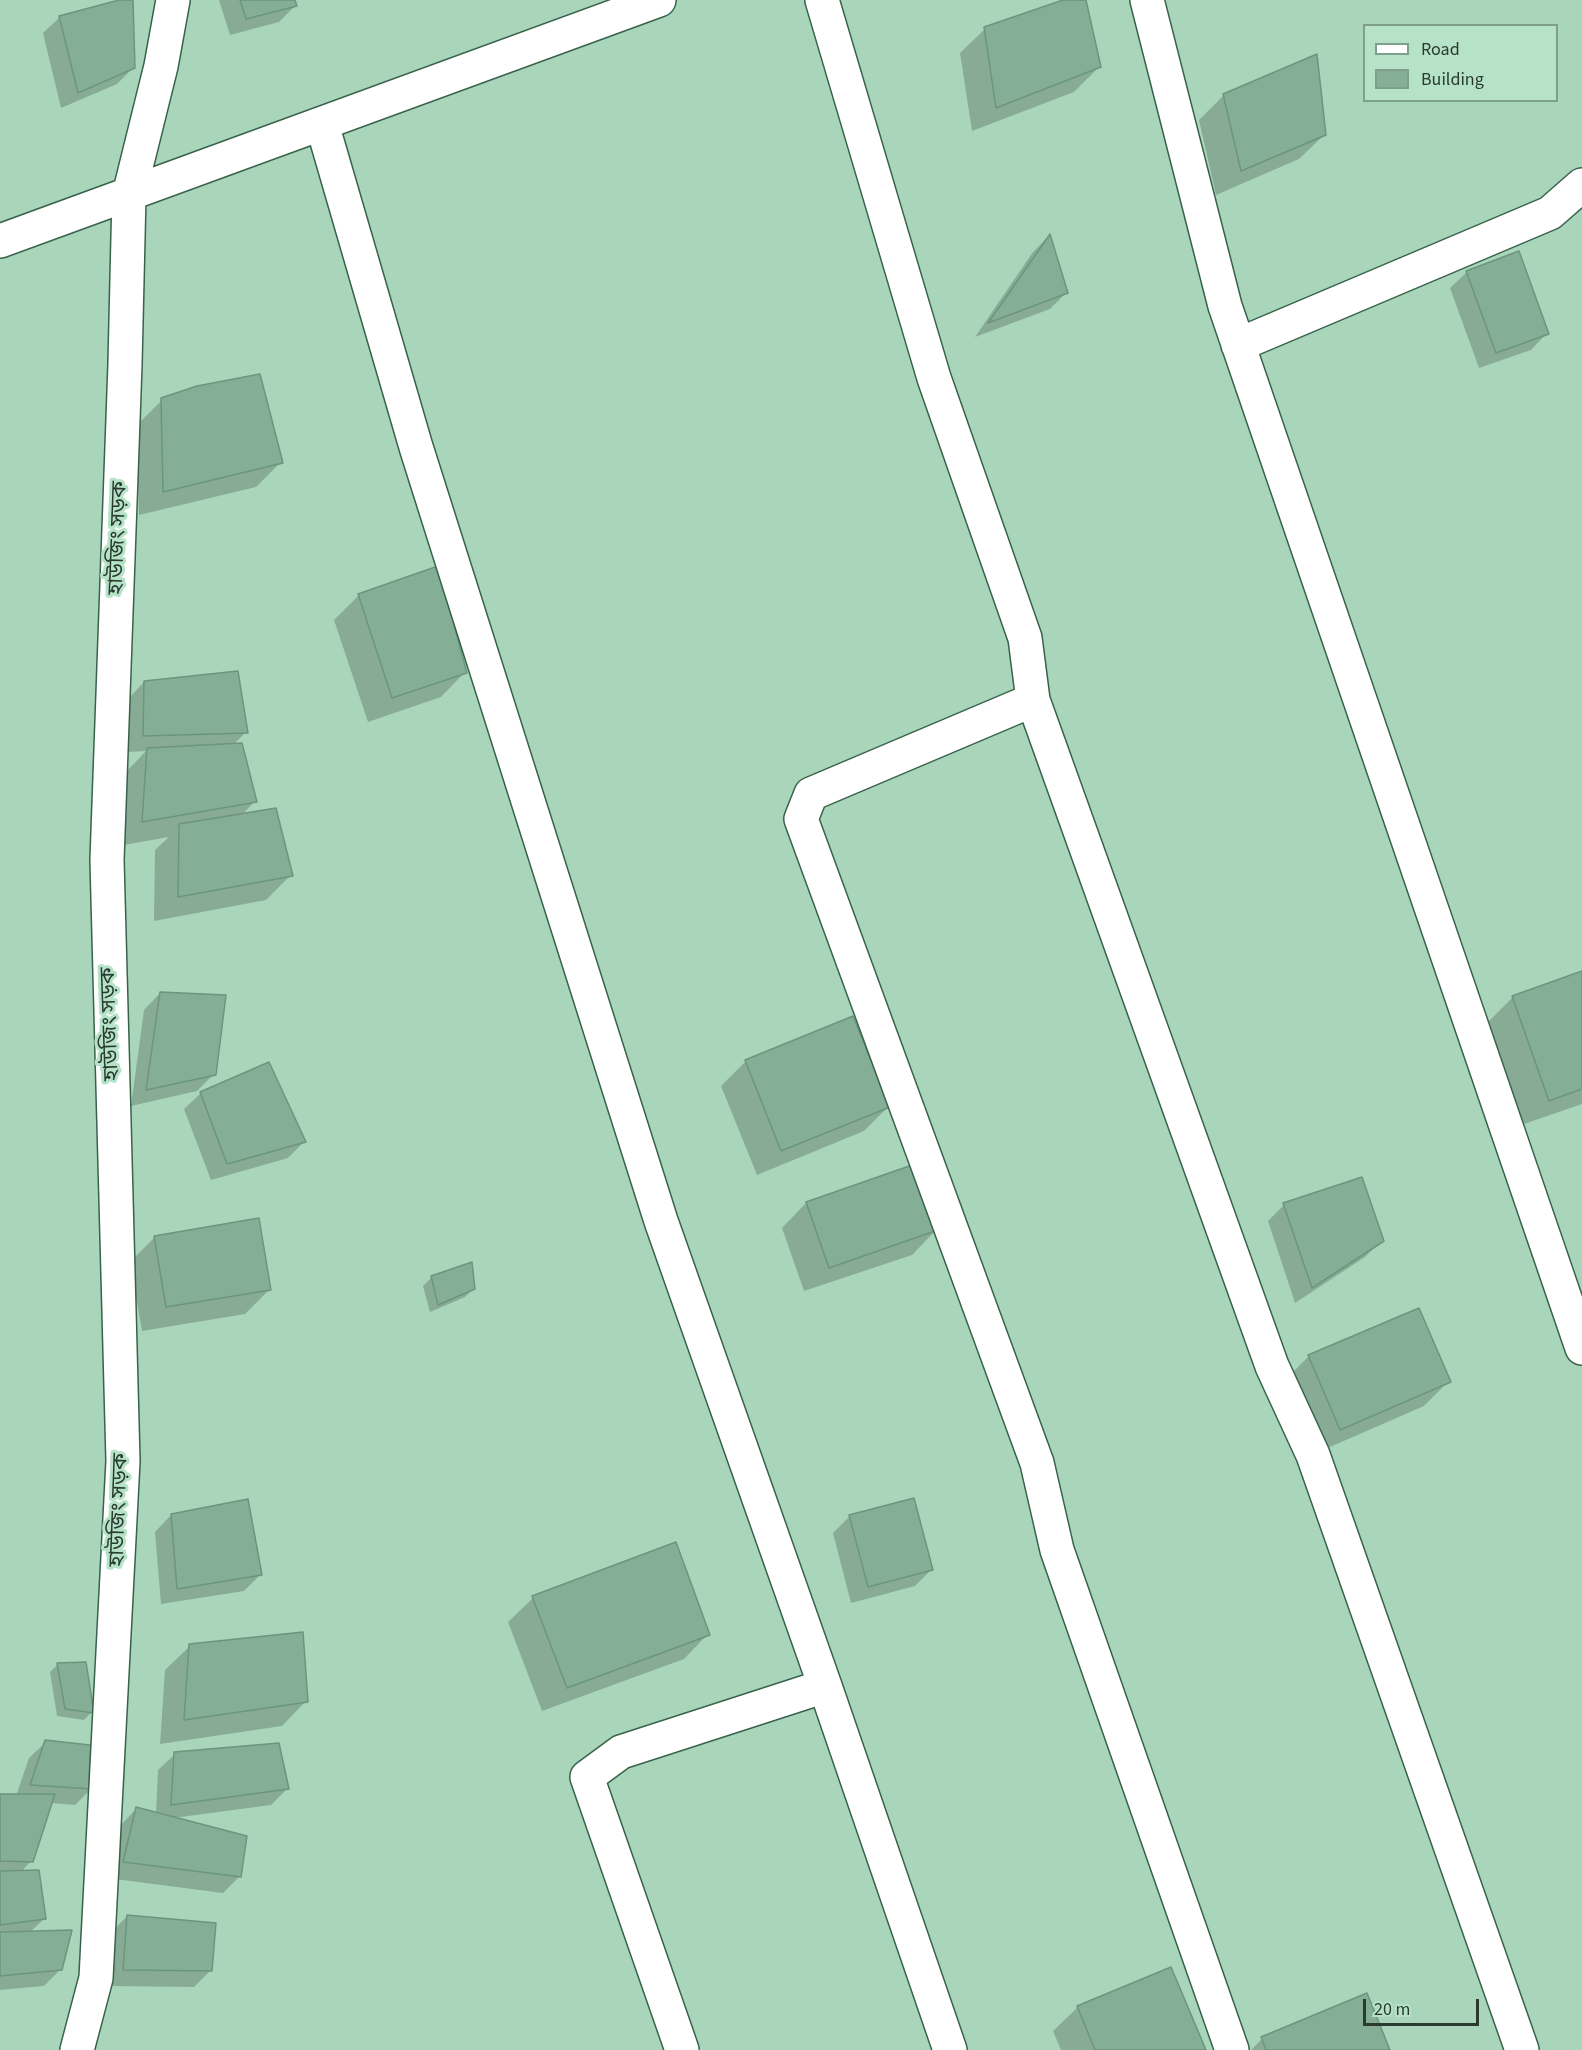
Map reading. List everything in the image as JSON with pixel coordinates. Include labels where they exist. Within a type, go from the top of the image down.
[{"type":"street","name":"হাউজিং সড়ক","points":[[77,2050],[96,1978],[123,1461],[106,860],[125,364],[129,195],[161,66],[173,0]]},
{"type":"street","points":[[0,241],[659,0]]},
{"type":"street","points":[[822,0],[934,378],[1024,638],[1033,700],[1272,1366],[1313,1455],[1522,2050]]},
{"type":"street","points":[[1147,0],[1225,306],[1582,1348]]},
{"type":"street","points":[[322,124],[416,447],[661,1221],[950,2050]]},
{"type":"street","points":[[1238,345],[1550,213],[1582,185]]},
{"type":"street","points":[[1033,700],[811,794],[801,819],[1037,1463],[1057,1550],[1232,2050]]},
{"type":"street","points":[[682,2050],[587,1777],[621,1752],[825,1686]]},
{"type":"building","points":[[119,0],[133,0],[135,68],[78,93],[59,16]]},
{"type":"building","points":[[240,0],[295,0],[297,6],[246,19]]},
{"type":"building","points":[[1063,0],[1086,0],[1101,67],[996,108],[984,27]]},
{"type":"building","points":[[1317,54],[1326,135],[1241,171],[1223,94]]},
{"type":"building","points":[[1050,234],[1068,293],[988,323]]},
{"type":"building","points":[[1519,251],[1549,334],[1496,353],[1466,271]]},
{"type":"building","points":[[260,374],[283,463],[163,492],[161,398],[197,386]]},
{"type":"building","points":[[438,566],[467,673],[392,698],[358,594]]},
{"type":"building","points":[[238,671],[248,733],[143,736],[144,681]]},
{"type":"building","points":[[242,743],[257,802],[142,822],[147,748]]},
{"type":"building","points":[[276,808],[293,876],[178,897],[179,824]]},
{"type":"building","points":[[1582,971],[1582,1089],[1549,1101],[1512,996]]},
{"type":"building","points":[[160,992],[226,995],[216,1075],[146,1090]]},
{"type":"building","points":[[853,1016],[890,1107],[781,1151],[745,1060]]},
{"type":"building","points":[[269,1062],[306,1142],[227,1164],[200,1092]]},
{"type":"building","points":[[915,1164],[938,1230],[829,1268],[806,1202]]},
{"type":"building","points":[[1362,1177],[1384,1241],[1312,1288],[1283,1203]]},
{"type":"building","points":[[259,1218],[271,1290],[166,1307],[154,1236]]},
{"type":"building","points":[[472,1262],[475,1289],[438,1305],[431,1276]]},
{"type":"building","points":[[1419,1308],[1451,1382],[1340,1430],[1308,1355]]},
{"type":"building","points":[[914,1498],[933,1570],[868,1587],[849,1515]]},
{"type":"building","points":[[248,1499],[262,1575],[177,1589],[171,1514]]},
{"type":"building","points":[[676,1542],[710,1635],[567,1688],[532,1596]]},
{"type":"building","points":[[303,1632],[308,1702],[184,1720],[189,1644]]},
{"type":"building","points":[[86,1662],[94,1713],[65,1709],[57,1663]]},
{"type":"building","points":[[45,1740],[99,1746],[93,1789],[30,1785]]},
{"type":"building","points":[[279,1743],[289,1789],[171,1805],[174,1752]]},
{"type":"building","points":[[0,1794],[55,1794],[33,1862],[0,1861]]},
{"type":"building","points":[[136,1807],[247,1836],[241,1877],[123,1862]]},
{"type":"building","points":[[39,1870],[46,1919],[0,1925],[0,1871]]},
{"type":"building","points":[[127,1915],[216,1923],[212,1971],[123,1970]]},
{"type":"building","points":[[72,1930],[62,1970],[0,1976],[0,1932]]},
{"type":"building","points":[[1171,1967],[1206,2050],[1095,2050],[1077,2006]]},
{"type":"building","points":[[1367,1993],[1390,2050],[1266,2050],[1261,2037]]}]
